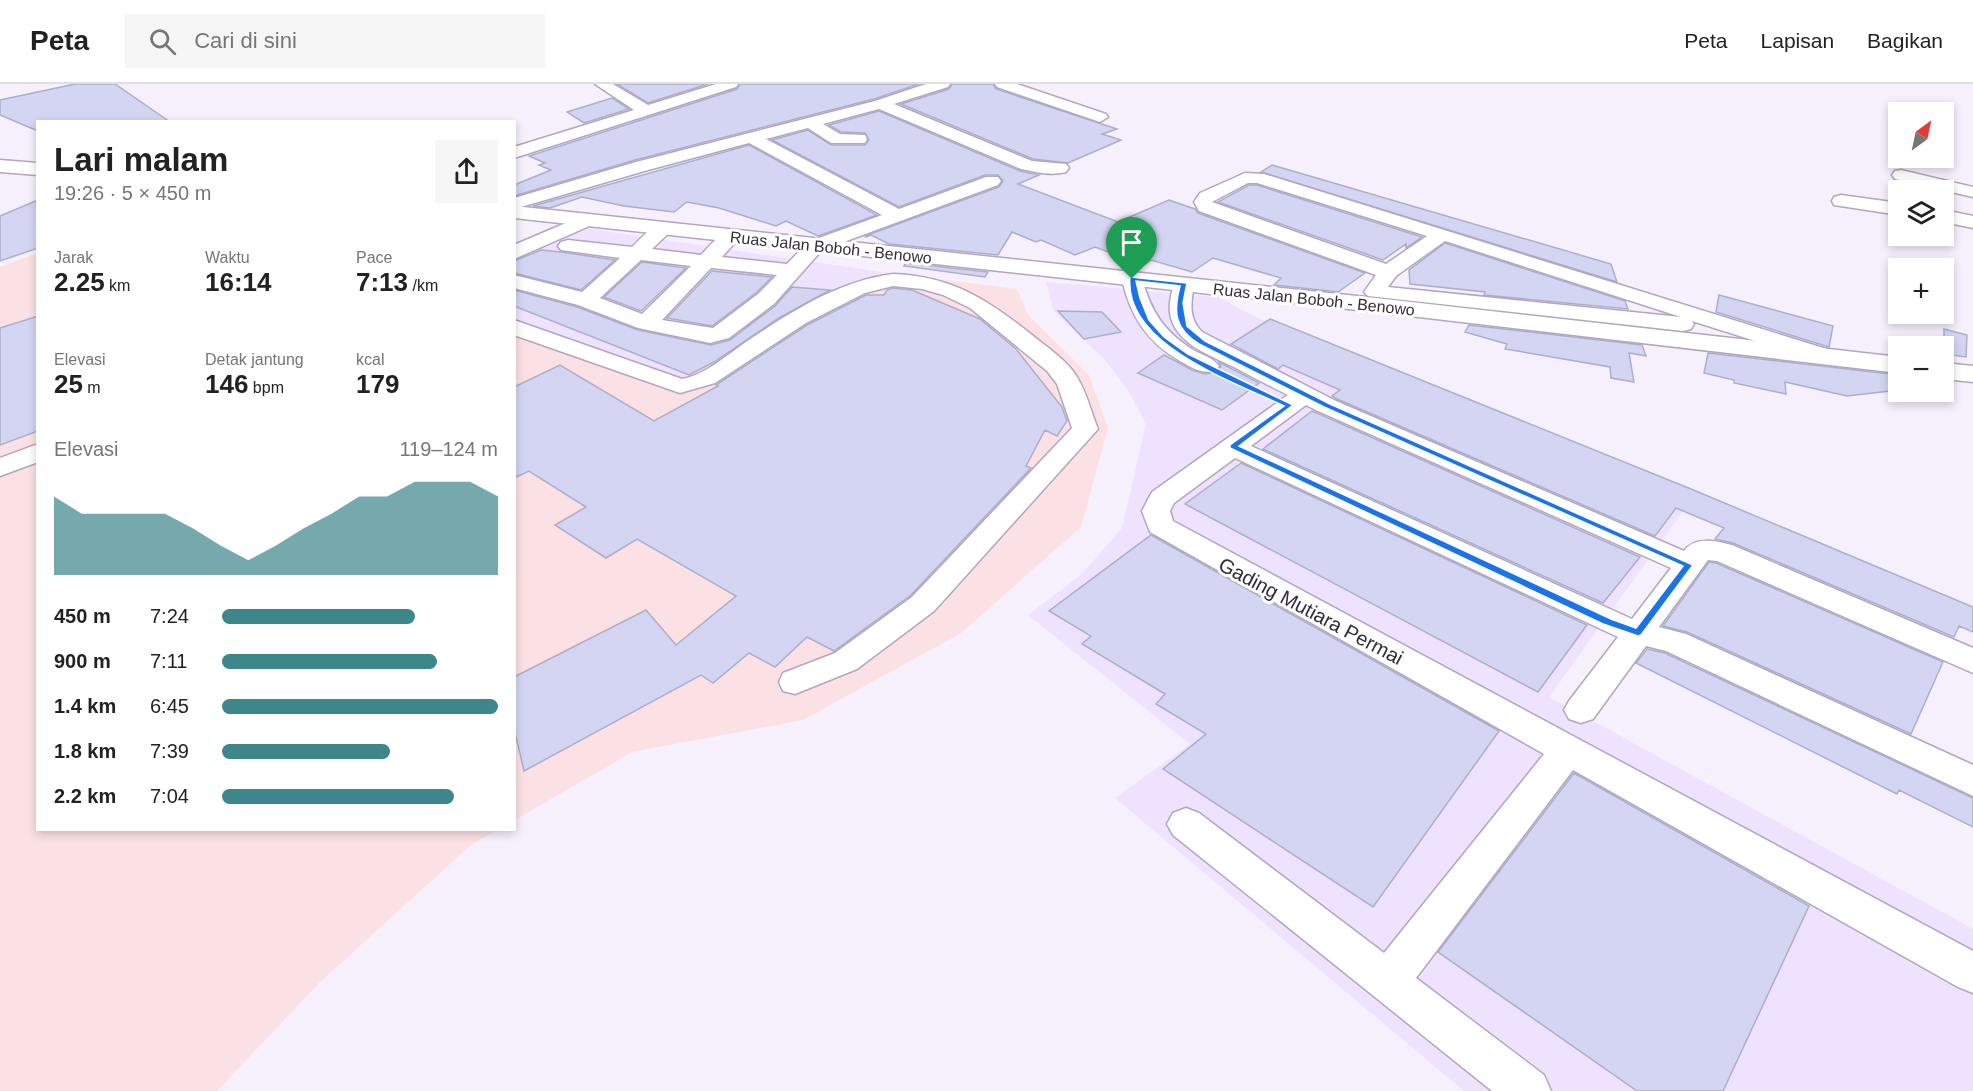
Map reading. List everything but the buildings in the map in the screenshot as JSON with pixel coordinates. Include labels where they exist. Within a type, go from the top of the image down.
[{"type":"main road","points":[[0,166],[36,169]]},
{"type":"main road","name":"Ruas Jalan Boboh - Benowo","points":[[516,212],[1184,285],[1375,299],[1888,364]]},
{"type":"main road","points":[[1954,372],[1973,375]]},
{"type":"street","points":[[602,84],[648,112]]},
{"type":"street","points":[[516,152],[731,84]]},
{"type":"street","points":[[516,203],[642,166],[808,122],[881,96],[900,96],[943,84]]},
{"type":"street","points":[[1002,84],[1100,117]]},
{"type":"street","points":[[1007,102],[1028,94]]},
{"type":"street","points":[[881,96],[1027,165],[1040,168],[1060,168]]},
{"type":"street","points":[[808,122],[837,140],[859,139]]},
{"type":"street","points":[[750,137],[898,216]]},
{"type":"street","points":[[1901,175],[1973,192]]},
{"type":"street","points":[[1388,272],[1206,207],[1203,202],[1206,197],[1245,178],[1258,178],[1825,356]]},
{"type":"street","points":[[516,282],[586,300],[646,323],[698,335],[721,333],[766,299],[815,246],[992,181]]},
{"type":"street","points":[[1841,201],[1888,208]]},
{"type":"street","points":[[1954,218],[1973,222]]},
{"type":"street","points":[[516,253],[587,220]]},
{"type":"street","points":[[586,300],[663,229]]},
{"type":"street","points":[[1442,234],[1388,272],[1375,299],[1746,331]]},
{"type":"street","points":[[646,323],[730,237]]},
{"type":"street","points":[[568,246],[794,271]]},
{"type":"street","points":[[1132,279],[1136,298],[1146,321],[1161,339],[1186,356],[1307,402],[1689,565]]},
{"type":"street","points":[[516,328],[680,386],[687,386],[707,378],[776,332],[822,305],[850,291],[892,280],[936,285],[982,305],[1065,376],[1085,429],[923,604],[846,661],[795,682]]},
{"type":"street","points":[[1184,285],[1180,303],[1183,327],[1189,334],[1307,402]]},
{"type":"street","points":[[1161,339],[1189,334]]},
{"type":"street","name":"Gading Mutiara Permai","points":[[1307,402],[1233,447],[1162,498],[1156,511],[1160,526],[1973,973]]},
{"type":"street","points":[[1233,447],[1596,616],[1638,633],[1675,642],[1971,775]]},
{"type":"street","points":[[0,468],[36,453]]},
{"type":"street","points":[[1581,710],[1700,550],[1722,552],[1973,661]]},
{"type":"street","points":[[1387,982],[1568,750]]},
{"type":"street","points":[[1186,824],[1528,1091]]},
{"type":"shaded area","points":[[584,228],[881,272],[678,380],[516,321],[516,257]]},
{"type":"shaded area","points":[[36,253],[36,831],[495,831],[472,844],[320,982],[217,1091],[0,1091],[0,267]]},
{"type":"shaded area","points":[[881,272],[1017,289],[1028,315],[1089,375],[1108,428],[1081,527],[961,633],[803,720],[632,752],[516,819],[516,322],[678,380]]},
{"type":"shaded area","points":[[1046,282],[1218,297],[1257,318],[1696,493],[1549,697],[1973,929],[1973,1091],[1464,1091],[1115,798],[1190,744],[1028,615],[1081,575],[1122,528],[1146,424],[1128,390],[1107,362],[1054,311]]},
{"type":"route","points":[[1132,279],[1184,285],[1180,303],[1183,327],[1202,342],[1327,406],[1689,565],[1638,633],[1607,621],[1233,447],[1289,405],[1186,356],[1161,339],[1146,321],[1136,298],[1132,279]]}]
